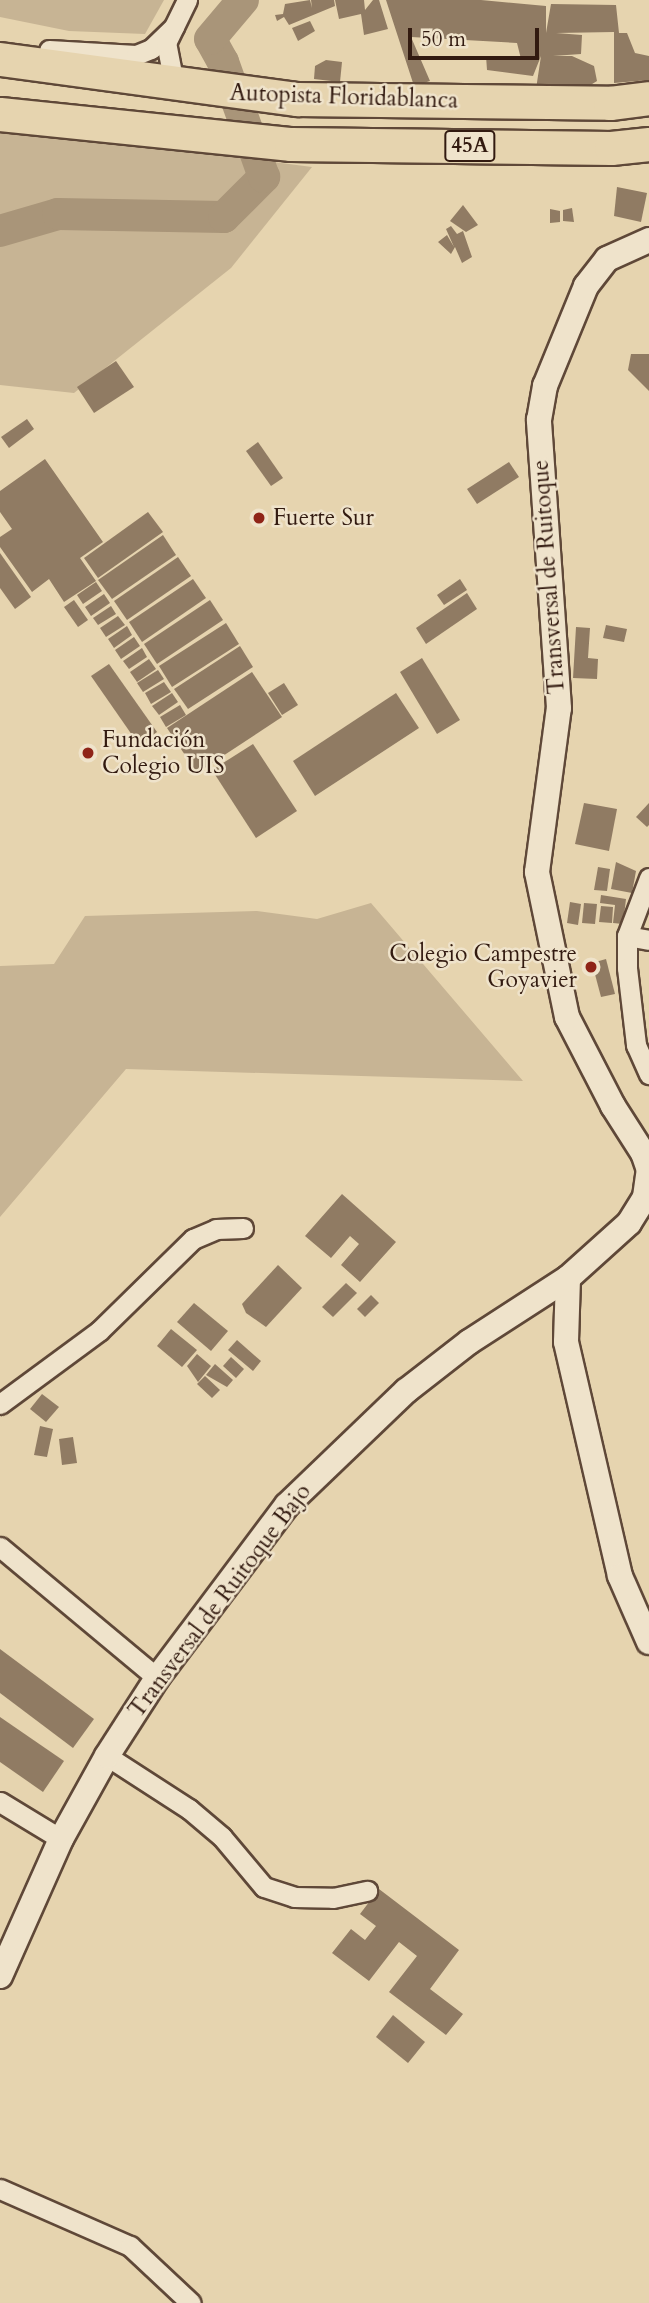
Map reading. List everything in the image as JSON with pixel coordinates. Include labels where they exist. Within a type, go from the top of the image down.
[{"type":"highway","name":"Autopista Floridablanca","points":[[0,59],[297,99],[610,103],[649,98]]},
{"type":"highway","name":"Autopista Floridablanca","points":[[0,114],[291,144],[611,148],[649,144]]},
{"type":"street","points":[[187,0],[166,43],[166,60],[172,73],[200,88]]},
{"type":"street","points":[[0,50],[11,47],[136,55],[151,49],[174,27]]},
{"type":"street","name":"Transversal de Ruitoque","points":[[568,1278],[629,1223],[645,1197],[649,1170],[643,1153],[613,1106],[567,1017],[537,872],[559,708],[557,636],[539,473],[539,420],[545,386],[574,310],[596,271],[631,245],[649,240]]},
{"type":"street","points":[[649,878],[627,936],[631,1015],[636,1045],[649,1074]]},
{"type":"street","points":[[627,936],[649,940]]},
{"type":"street","points":[[0,1404],[99,1331],[192,1239],[216,1229],[243,1228]]},
{"type":"street","points":[[568,1278],[566,1342],[620,1576],[649,1642]]},
{"type":"street","name":"Transversal de Ruitoque Bajo","points":[[0,1976],[61,1839],[107,1756],[157,1678],[287,1505],[332,1459],[469,1342],[568,1278]]},
{"type":"street","points":[[0,1547],[157,1678]]},
{"type":"street","points":[[107,1756],[189,1809],[222,1837],[264,1887],[294,1897],[333,1898],[367,1891]]},
{"type":"street","points":[[0,1802],[61,1839]]},
{"type":"street","points":[[0,2189],[119,2240],[153,2263],[191,2303]]},
{"type":"shaded area","points":[[0,0],[164,0],[145,34],[69,31],[0,17]]},
{"type":"shaded area","points":[[0,129],[312,167],[231,268],[74,393],[0,385]]},
{"type":"shaded area","points":[[371,903],[523,1081],[126,1069],[0,1217],[0,966],[54,964],[85,916],[257,911],[317,919]]},
{"type":"building","points":[[310,0],[312,8],[311,0],[334,0],[335,6],[289,25],[284,17],[277,21],[275,15],[283,14],[285,4]]},
{"type":"building","points":[[335,0],[364,0],[365,10],[373,0],[379,0],[388,29],[364,35],[361,14],[339,19]]},
{"type":"building","points":[[386,0],[481,0],[546,6],[546,33],[551,4],[616,5],[619,33],[627,33],[635,53],[649,56],[649,80],[614,83],[614,32],[556,33],[582,35],[581,54],[553,56],[572,56],[594,66],[597,81],[576,94],[536,89],[541,56],[533,76],[487,70],[486,56],[521,59],[517,43],[411,37],[430,81],[414,86]]},
{"type":"building","points":[[310,21],[315,31],[298,41],[292,28]]},
{"type":"building","points":[[326,60],[342,62],[340,82],[314,79],[315,66]]},
{"type":"building","points":[[617,187],[647,193],[641,222],[614,216]]},
{"type":"building","points":[[463,205],[478,225],[466,232],[450,221]]},
{"type":"building","points":[[572,208],[574,222],[563,221],[563,210]]},
{"type":"building","points":[[550,209],[560,211],[560,222],[550,223]]},
{"type":"building","points":[[451,226],[457,234],[463,231],[472,257],[462,263],[455,247],[451,254],[438,242],[447,235],[454,247],[446,229]]},
{"type":"building","points":[[631,354],[649,354],[649,391],[628,370]]},
{"type":"building","points":[[116,361],[134,387],[94,413],[77,387]]},
{"type":"building","points":[[27,419],[34,429],[9,448],[1,437]]},
{"type":"building","points":[[258,442],[283,478],[271,486],[246,451]]},
{"type":"building","points":[[45,459],[103,542],[80,558],[96,581],[64,602],[49,579],[32,592],[0,547],[0,537],[12,529],[0,512],[0,491]]},
{"type":"building","points":[[509,462],[519,477],[477,504],[467,489]]},
{"type":"building","points":[[148,512],[163,532],[98,578],[84,558]]},
{"type":"building","points":[[163,535],[176,555],[112,599],[98,580]]},
{"type":"building","points":[[0,553],[31,597],[15,609],[0,588]]},
{"type":"building","points":[[178,557],[191,576],[127,620],[114,601]]},
{"type":"building","points":[[193,579],[206,598],[142,642],[129,622]]},
{"type":"building","points":[[460,579],[467,590],[444,605],[437,595]]},
{"type":"building","points":[[96,582],[102,591],[83,604],[77,595]]},
{"type":"building","points":[[467,593],[477,609],[426,644],[416,628]]},
{"type":"building","points":[[104,594],[110,603],[91,616],[85,607]]},
{"type":"building","points":[[74,600],[88,620],[78,627],[64,607]]},
{"type":"building","points":[[210,600],[223,620],[157,664],[144,644]]},
{"type":"building","points":[[111,606],[116,614],[98,625],[93,618]]},
{"type":"building","points":[[118,616],[125,625],[106,637],[100,628]]},
{"type":"building","points":[[226,623],[239,644],[172,687],[159,666]]},
{"type":"building","points":[[606,625],[627,629],[624,642],[603,638]]},
{"type":"building","points":[[127,626],[132,635],[114,648],[108,639]]},
{"type":"building","points":[[576,627],[590,628],[588,658],[598,659],[597,679],[573,678]]},
{"type":"building","points":[[134,637],[140,646],[121,659],[115,650]]},
{"type":"building","points":[[240,646],[253,667],[188,709],[174,689]]},
{"type":"building","points":[[142,648],[147,657],[129,669],[123,661]]},
{"type":"building","points":[[422,658],[460,720],[437,734],[400,672]]},
{"type":"building","points":[[149,659],[156,669],[137,682],[130,672]]},
{"type":"building","points":[[109,664],[157,732],[139,745],[91,676]]},
{"type":"building","points":[[158,670],[164,679],[143,692],[137,683]]},
{"type":"building","points":[[252,672],[282,717],[197,773],[167,728]]},
{"type":"building","points":[[164,682],[171,692],[151,704],[145,693]]},
{"type":"building","points":[[284,683],[298,705],[282,715],[268,693]]},
{"type":"building","points":[[172,693],[178,702],[159,715],[152,706]]},
{"type":"building","points":[[396,693],[419,728],[315,796],[293,761]]},
{"type":"building","points":[[180,705],[186,715],[166,727],[160,717]]},
{"type":"building","points":[[253,744],[297,811],[256,838],[212,770]]},
{"type":"building","points":[[584,803],[617,809],[609,851],[575,844]]},
{"type":"building","points":[[649,803],[649,825],[647,827],[636,817]]},
{"type":"building","points":[[616,862],[636,871],[632,893],[611,889]]},
{"type":"building","points":[[598,867],[610,869],[607,891],[594,890]]},
{"type":"building","points":[[601,895],[626,899],[623,924],[613,923],[615,905],[600,903]]},
{"type":"building","points":[[570,902],[581,904],[578,925],[567,923]]},
{"type":"building","points":[[584,903],[597,904],[595,924],[582,923]]},
{"type":"building","points":[[601,906],[613,907],[612,923],[599,922]]},
{"type":"building","points":[[606,959],[615,994],[601,997],[592,963]]},
{"type":"building","points":[[342,1194],[396,1242],[360,1282],[341,1265],[359,1244],[350,1236],[331,1258],[305,1236]]},
{"type":"building","points":[[278,1265],[302,1288],[266,1327],[246,1313],[242,1304]]},
{"type":"building","points":[[346,1283],[357,1293],[333,1317],[322,1307]]},
{"type":"building","points":[[371,1295],[379,1303],[365,1317],[357,1309]]},
{"type":"building","points":[[194,1303],[228,1331],[211,1351],[177,1322]]},
{"type":"building","points":[[171,1329],[197,1350],[182,1367],[157,1346]]},
{"type":"building","points":[[237,1340],[261,1361],[253,1371],[228,1350]]},
{"type":"building","points":[[197,1354],[211,1366],[198,1382],[187,1366]]},
{"type":"building","points":[[231,1357],[244,1369],[236,1378],[223,1366]]},
{"type":"building","points":[[215,1364],[233,1380],[227,1387],[206,1375]]},
{"type":"building","points":[[205,1376],[220,1390],[212,1398],[197,1384]]},
{"type":"building","points":[[42,1394],[59,1407],[46,1422],[30,1409]]},
{"type":"building","points":[[40,1426],[53,1429],[47,1457],[34,1455]]},
{"type":"building","points":[[73,1437],[77,1463],[62,1465],[59,1439]]},
{"type":"building","points":[[0,1649],[94,1719],[73,1748],[0,1693]]},
{"type":"building","points":[[0,1717],[64,1761],[43,1792],[0,1762]]},
{"type":"building","points":[[379,1889],[459,1950],[430,1989],[463,2014],[446,2035],[389,1992],[417,1956],[399,1942],[369,1981],[332,1953],[351,1929],[365,1940],[376,1926],[360,1914]]},
{"type":"building","points":[[393,2015],[425,2042],[408,2063],[376,2037]]},
{"type":"waterway","points":[[0,231],[58,214],[224,217],[264,177],[223,62],[210,39],[243,0]]},
{"type":"place","name":"Fuerte Sur","points":[[259,518]]},
{"type":"place","name":"Fundación Colegio UIS","points":[[88,753]]},
{"type":"place","name":"Colegio Campestre Goyavier","points":[[591,967]]}]
